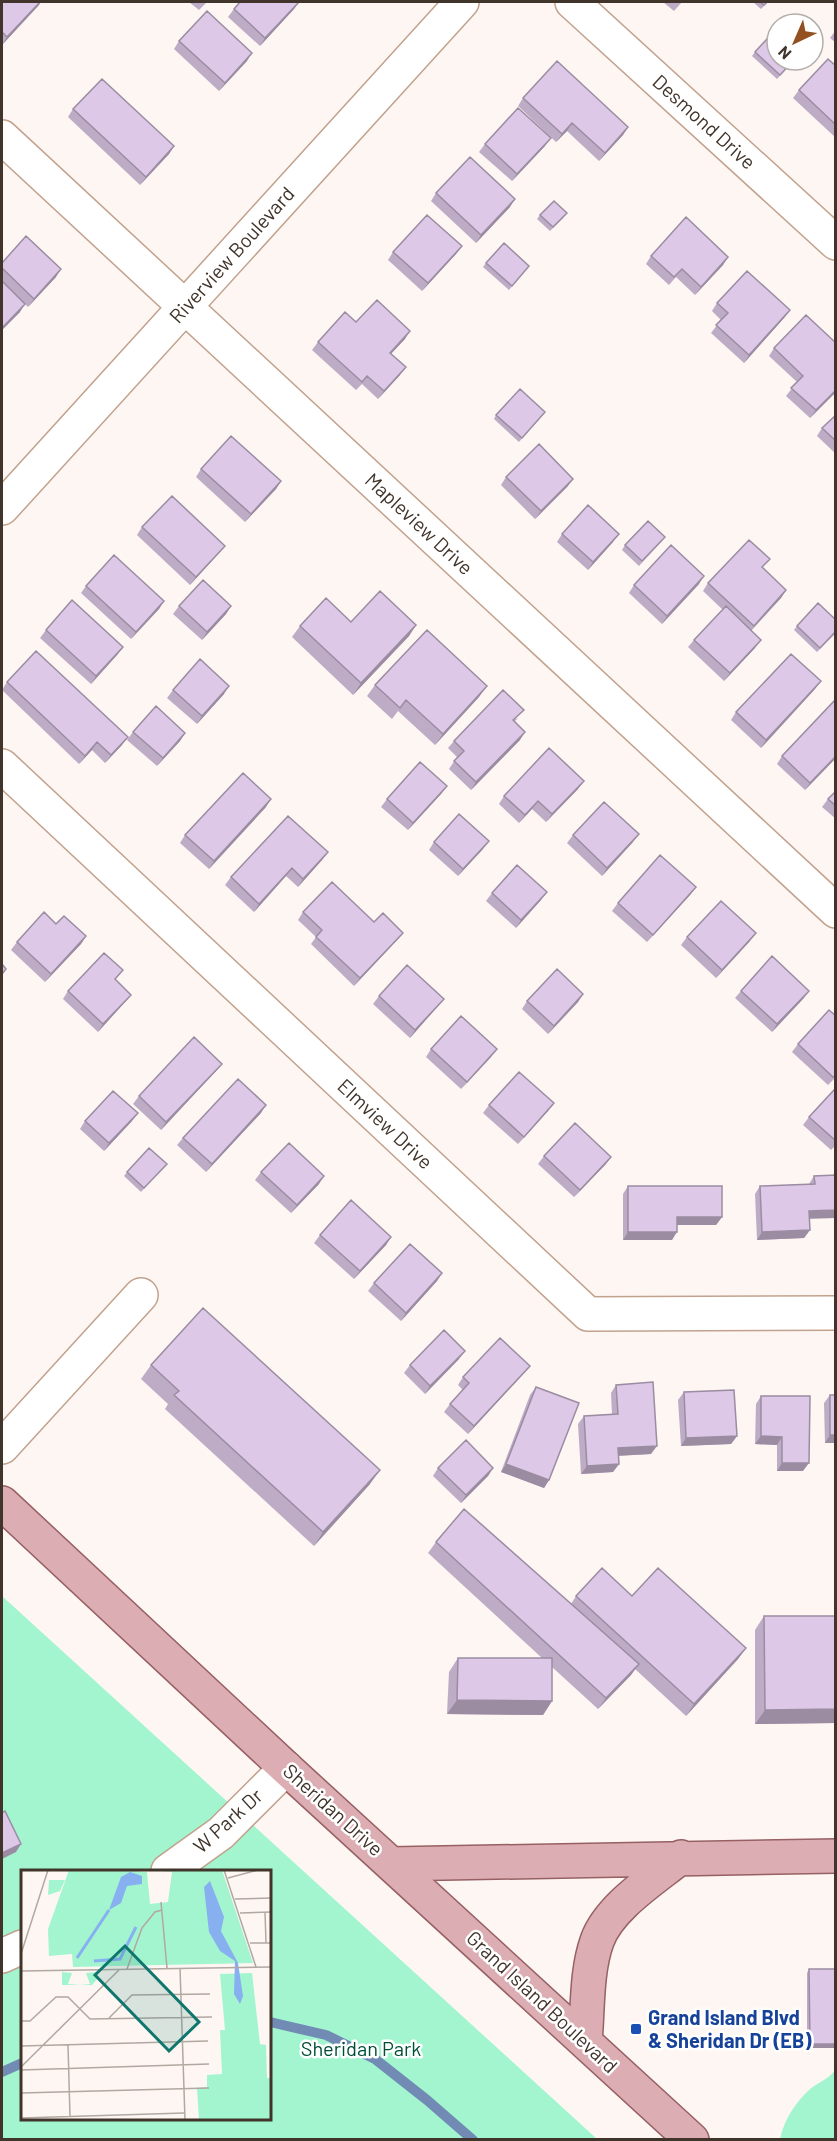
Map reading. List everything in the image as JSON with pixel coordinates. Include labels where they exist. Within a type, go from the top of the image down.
[{"type":"main road","name":"Sheridan Drive","points":[[2,1503],[392,1864],[836,1856]]},
{"type":"main road","points":[[585,2042],[591,1972],[597,1941],[608,1922],[629,1899],[681,1857]]},
{"type":"main road","name":"Grand Island Boulevard","points":[[392,1864],[692,2139]]},
{"type":"street","name":"Riverview Boulevard","points":[[2,508],[462,2]]},
{"type":"street","name":"Desmond Drive","points":[[572,2],[836,243]]},
{"type":"street","name":"Mapleview Drive","points":[[2,136],[836,911]]},
{"type":"street","name":"Elmview Drive","points":[[2,766],[588,1314],[836,1313]]},
{"type":"street","points":[[2,1447],[141,1295]]},
{"type":"street","name":"W Park Dr","points":[[169,1870],[221,1833],[286,1768]]},
{"type":"street","points":[[2,1956],[21,1947]]},
{"type":"green space","name":"Sheridan Park","points":[[2,1596],[597,2139],[2,2139]]},
{"type":"green space","points":[[835,2070],[835,2139],[780,2139],[787,2119],[799,2100]]},
{"type":"building","points":[[2,2],[40,2],[7,37],[2,32]]},
{"type":"building","points":[[240,2],[299,2],[265,38],[234,9]]},
{"type":"building","points":[[207,11],[252,53],[225,83],[179,41]]},
{"type":"building","points":[[765,41],[765,61],[755,52]]},
{"type":"building","points":[[828,59],[836,66],[836,125],[799,90],[816,72],[825,72],[825,62]]},
{"type":"building","points":[[557,61],[628,127],[605,153],[572,123],[562,134],[523,98]]},
{"type":"building","points":[[102,79],[174,146],[146,177],[73,109]]},
{"type":"building","points":[[518,108],[551,138],[517,174],[485,144]]},
{"type":"building","points":[[470,157],[515,199],[481,235],[436,193]]},
{"type":"building","points":[[554,201],[567,213],[553,227],[540,215]]},
{"type":"building","points":[[427,215],[462,246],[428,283],[393,252]]},
{"type":"building","points":[[686,217],[728,257],[701,287],[682,269],[674,277],[651,256]]},
{"type":"building","points":[[26,236],[61,269],[34,299],[2,268],[2,263]]},
{"type":"building","points":[[504,243],[529,266],[512,286],[486,263]]},
{"type":"building","points":[[747,271],[790,310],[749,355],[716,325],[728,313],[717,303]]},
{"type":"building","points":[[2,281],[25,304],[2,328]]},
{"type":"building","points":[[377,300],[410,331],[390,353],[406,367],[384,391],[367,376],[362,382],[318,342],[345,312],[356,322]]},
{"type":"building","points":[[806,315],[836,343],[836,390],[816,410],[791,388],[803,376],[774,348]]},
{"type":"building","points":[[520,389],[545,412],[522,438],[496,415]]},
{"type":"building","points":[[836,415],[836,441],[822,428]]},
{"type":"building","points":[[231,436],[281,481],[251,514],[201,469]]},
{"type":"building","points":[[539,444],[573,479],[541,511],[506,477]]},
{"type":"building","points":[[172,496],[225,546],[196,577],[142,527]]},
{"type":"building","points":[[588,505],[619,534],[593,562],[562,534]]},
{"type":"building","points":[[648,521],[665,537],[642,561],[625,545]]},
{"type":"building","points":[[749,540],[770,559],[762,567],[786,590],[754,626],[708,583]]},
{"type":"building","points":[[671,545],[704,576],[667,616],[634,585]]},
{"type":"building","points":[[114,555],[164,601],[136,632],[86,586]]},
{"type":"building","points":[[203,580],[231,606],[207,632],[179,606]]},
{"type":"building","points":[[380,591],[416,625],[361,683],[300,626],[326,598],[351,622]]},
{"type":"building","points":[[72,600],[123,647],[96,676],[46,630]]},
{"type":"building","points":[[818,603],[836,620],[836,631],[820,648],[797,626]]},
{"type":"building","points":[[726,606],[761,640],[730,673],[694,640]]},
{"type":"building","points":[[427,630],[487,686],[443,734],[406,700],[400,708],[375,685]]},
{"type":"building","points":[[36,651],[128,737],[111,755],[97,742],[85,756],[7,682]]},
{"type":"building","points":[[791,654],[821,681],[766,740],[736,712]]},
{"type":"building","points":[[200,659],[229,686],[202,716],[173,690]]},
{"type":"building","points":[[503,690],[524,710],[513,720],[525,732],[476,782],[454,761],[464,751],[454,741]]},
{"type":"building","points":[[836,699],[836,756],[810,783],[782,756]]},
{"type":"building","points":[[156,706],[185,733],[163,758],[133,732]]},
{"type":"building","points":[[549,748],[584,781],[552,814],[538,801],[525,815],[504,796]]},
{"type":"building","points":[[420,762],[447,786],[413,823],[387,799]]},
{"type":"building","points":[[243,773],[271,799],[214,861],[185,835]]},
{"type":"building","points":[[836,791],[836,806],[828,799]]},
{"type":"building","points":[[604,802],[639,834],[607,868],[573,835]]},
{"type":"building","points":[[459,814],[489,841],[463,869],[434,842]]},
{"type":"building","points":[[288,816],[328,852],[303,879],[292,868],[259,904],[231,877]]},
{"type":"building","points":[[660,855],[696,887],[653,935],[618,903]]},
{"type":"building","points":[[517,865],[547,892],[521,920],[492,893]]},
{"type":"building","points":[[332,882],[374,922],[383,913],[403,933],[360,978],[316,937],[322,930],[303,912]]},
{"type":"building","points":[[721,901],[756,933],[722,970],[687,937]]},
{"type":"building","points":[[44,912],[56,924],[64,916],[86,936],[51,974],[17,942]]},
{"type":"building","points":[[104,953],[123,970],[115,979],[131,995],[103,1024],[68,991]]},
{"type":"building","points":[[772,956],[809,991],[777,1024],[741,991]]},
{"type":"building","points":[[407,965],[444,999],[415,1030],[379,996]]},
{"type":"building","points":[[557,969],[583,994],[554,1026],[527,1001]]},
{"type":"building","points":[[829,1010],[836,1016],[836,1075],[833,1077],[798,1044]]},
{"type":"building","points":[[461,1016],[497,1049],[467,1082],[431,1049]]},
{"type":"building","points":[[194,1037],[222,1064],[166,1122],[139,1096]]},
{"type":"building","points":[[519,1072],[554,1103],[524,1137],[489,1105]]},
{"type":"building","points":[[238,1079],[266,1105],[212,1164],[183,1138]]},
{"type":"building","points":[[834,1090],[836,1091],[836,1141],[809,1117]]},
{"type":"building","points":[[113,1091],[138,1113],[109,1143],[85,1121]]},
{"type":"building","points":[[575,1123],[611,1157],[580,1190],[544,1156]]},
{"type":"building","points":[[289,1143],[324,1176],[297,1205],[261,1172]]},
{"type":"building","points":[[149,1148],[167,1164],[144,1188],[127,1172]]},
{"type":"building","points":[[836,1175],[836,1210],[809,1211],[810,1230],[762,1232],[760,1186],[815,1184],[814,1176]]},
{"type":"building","points":[[628,1186],[722,1186],[722,1217],[677,1217],[677,1232],[628,1232]]},
{"type":"building","points":[[351,1200],[391,1237],[360,1271],[320,1235]]},
{"type":"building","points":[[410,1244],[442,1273],[406,1313],[374,1283]]},
{"type":"building","points":[[203,1308],[380,1470],[323,1532],[174,1395],[179,1391],[151,1365]]},
{"type":"building","points":[[444,1330],[465,1351],[430,1386],[410,1365]]},
{"type":"building","points":[[500,1338],[530,1366],[474,1426],[450,1404],[469,1383],[463,1377]]},
{"type":"building","points":[[653,1382],[657,1446],[618,1448],[619,1464],[587,1466],[584,1416],[618,1414],[616,1385]]},
{"type":"building","points":[[536,1387],[579,1403],[549,1480],[506,1464]]},
{"type":"building","points":[[734,1390],[737,1436],[686,1438],[684,1392]]},
{"type":"building","points":[[830,1395],[836,1395],[836,1435],[830,1435]]},
{"type":"building","points":[[761,1396],[810,1396],[809,1463],[782,1463],[782,1437],[761,1436]]},
{"type":"building","points":[[466,1440],[493,1468],[466,1495],[438,1468]]},
{"type":"building","points":[[464,1509],[639,1664],[606,1698],[436,1542]]},
{"type":"building","points":[[602,1568],[632,1596],[658,1568],[746,1648],[694,1704],[576,1596]]},
{"type":"building","points":[[764,1616],[836,1616],[836,1709],[765,1710]]},
{"type":"building","points":[[458,1658],[552,1658],[552,1701],[457,1700]]},
{"type":"building","points":[[5,1811],[21,1844],[2,1853],[2,1813]]},
{"type":"building","points":[[809,1969],[836,1969],[836,2044],[810,2044]]},
{"type":"waterway","points":[[272,2022],[326,2035],[375,2059],[473,2140]]},
{"type":"waterway","points":[[2,2072],[21,2063]]},
{"type":"place","name":"Grand Island Blvd & Sheridan Dr (EB)","points":[[636,2029]]}]
